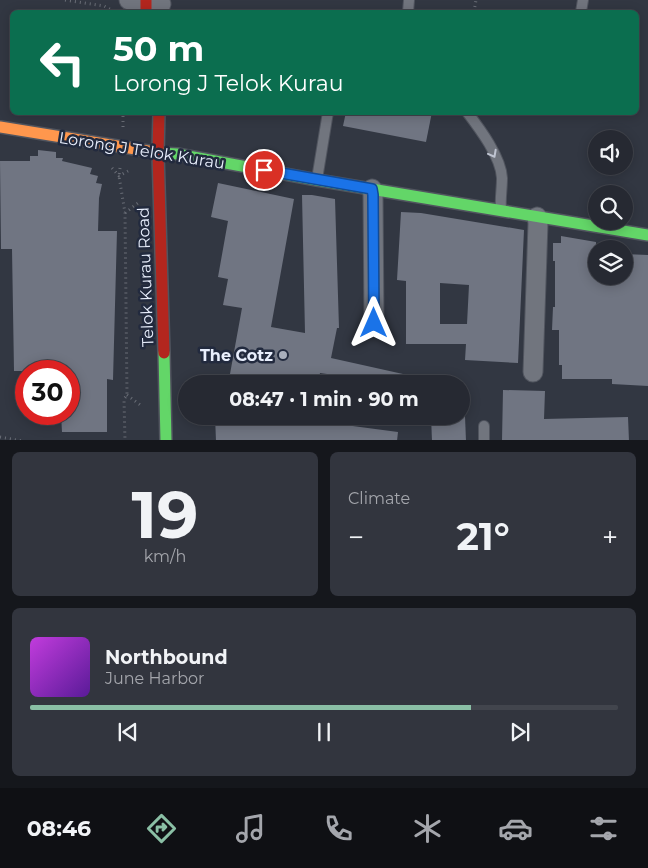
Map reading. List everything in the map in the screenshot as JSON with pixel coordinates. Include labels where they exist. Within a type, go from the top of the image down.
[{"type":"street","name":"Telok Kurau Road","points":[[149,115],[154,153],[166,440]]},
{"type":"street","name":"Telok Kurau Road","points":[[158,440],[154,153],[159,115]]},
{"type":"street","name":"Lorong J Telok Kurau","points":[[0,126],[154,153],[178,154],[317,180],[648,235]]},
{"type":"street","points":[[372,189],[374,323]]},
{"type":"street","points":[[533,372],[537,217]]},
{"type":"lane","points":[[317,180],[328,115]]},
{"type":"lane","points":[[469,115],[482,132],[498,163],[502,177],[501,210]]},
{"type":"lane","points":[[484,426],[484,440]]},
{"type":"path","points":[[65,0],[104,6],[111,10]]},
{"type":"path","points":[[123,115],[123,148],[119,176],[125,213],[127,395],[124,399],[125,440]]},
{"type":"path","points":[[0,437],[22,440]]},
{"type":"building","points":[[345,115],[431,115],[426,142],[343,126]]},
{"type":"building","points":[[38,150],[56,152],[56,158],[63,158],[62,161],[92,168],[90,174],[98,176],[96,183],[102,184],[99,198],[98,231],[117,231],[113,380],[107,379],[107,432],[62,432],[62,425],[80,425],[80,360],[15,360],[14,371],[12,249],[1,249],[0,161],[30,161],[30,156],[38,156]]},
{"type":"building","points":[[218,183],[294,199],[271,327],[305,333],[302,195],[335,199],[339,328],[337,328],[331,358],[408,375],[334,375],[320,373],[320,375],[230,374],[242,308],[223,305],[228,279],[218,277],[228,221],[211,217]]},
{"type":"building","points":[[401,212],[421,213],[524,230],[518,363],[465,360],[466,344],[406,344],[406,281],[397,280]],"holes":[[[440,283],[469,285],[467,324],[440,324]]]},
{"type":"building","points":[[561,236],[588,241],[588,285],[633,285],[633,254],[648,255],[648,386],[612,384],[612,379],[562,379],[562,365],[559,365],[559,330],[552,330],[553,307],[555,307],[553,243],[561,243]]},
{"type":"building","points":[[503,390],[545,391],[544,419],[628,417],[629,440],[502,440]]},
{"type":"building","points":[[215,425],[345,425],[398,432],[397,440],[216,440]]},
{"type":"building","points":[[431,425],[465,425],[466,440],[432,440]]},
{"type":"traffic: fast","points":[[160,153],[177,154],[317,180],[648,235]]},
{"type":"traffic: fast","points":[[164,353],[166,440]]},
{"type":"traffic: slow","points":[[0,127],[160,153]]},
{"type":"traffic: jam","points":[[146,0],[146,10]]},
{"type":"traffic: jam","points":[[159,115],[158,153],[164,353]]},
{"type":"place","name":"The Cotz","points":[[283,355]]},
{"type":"route","points":[[264,170],[372,189],[374,323]]}]
